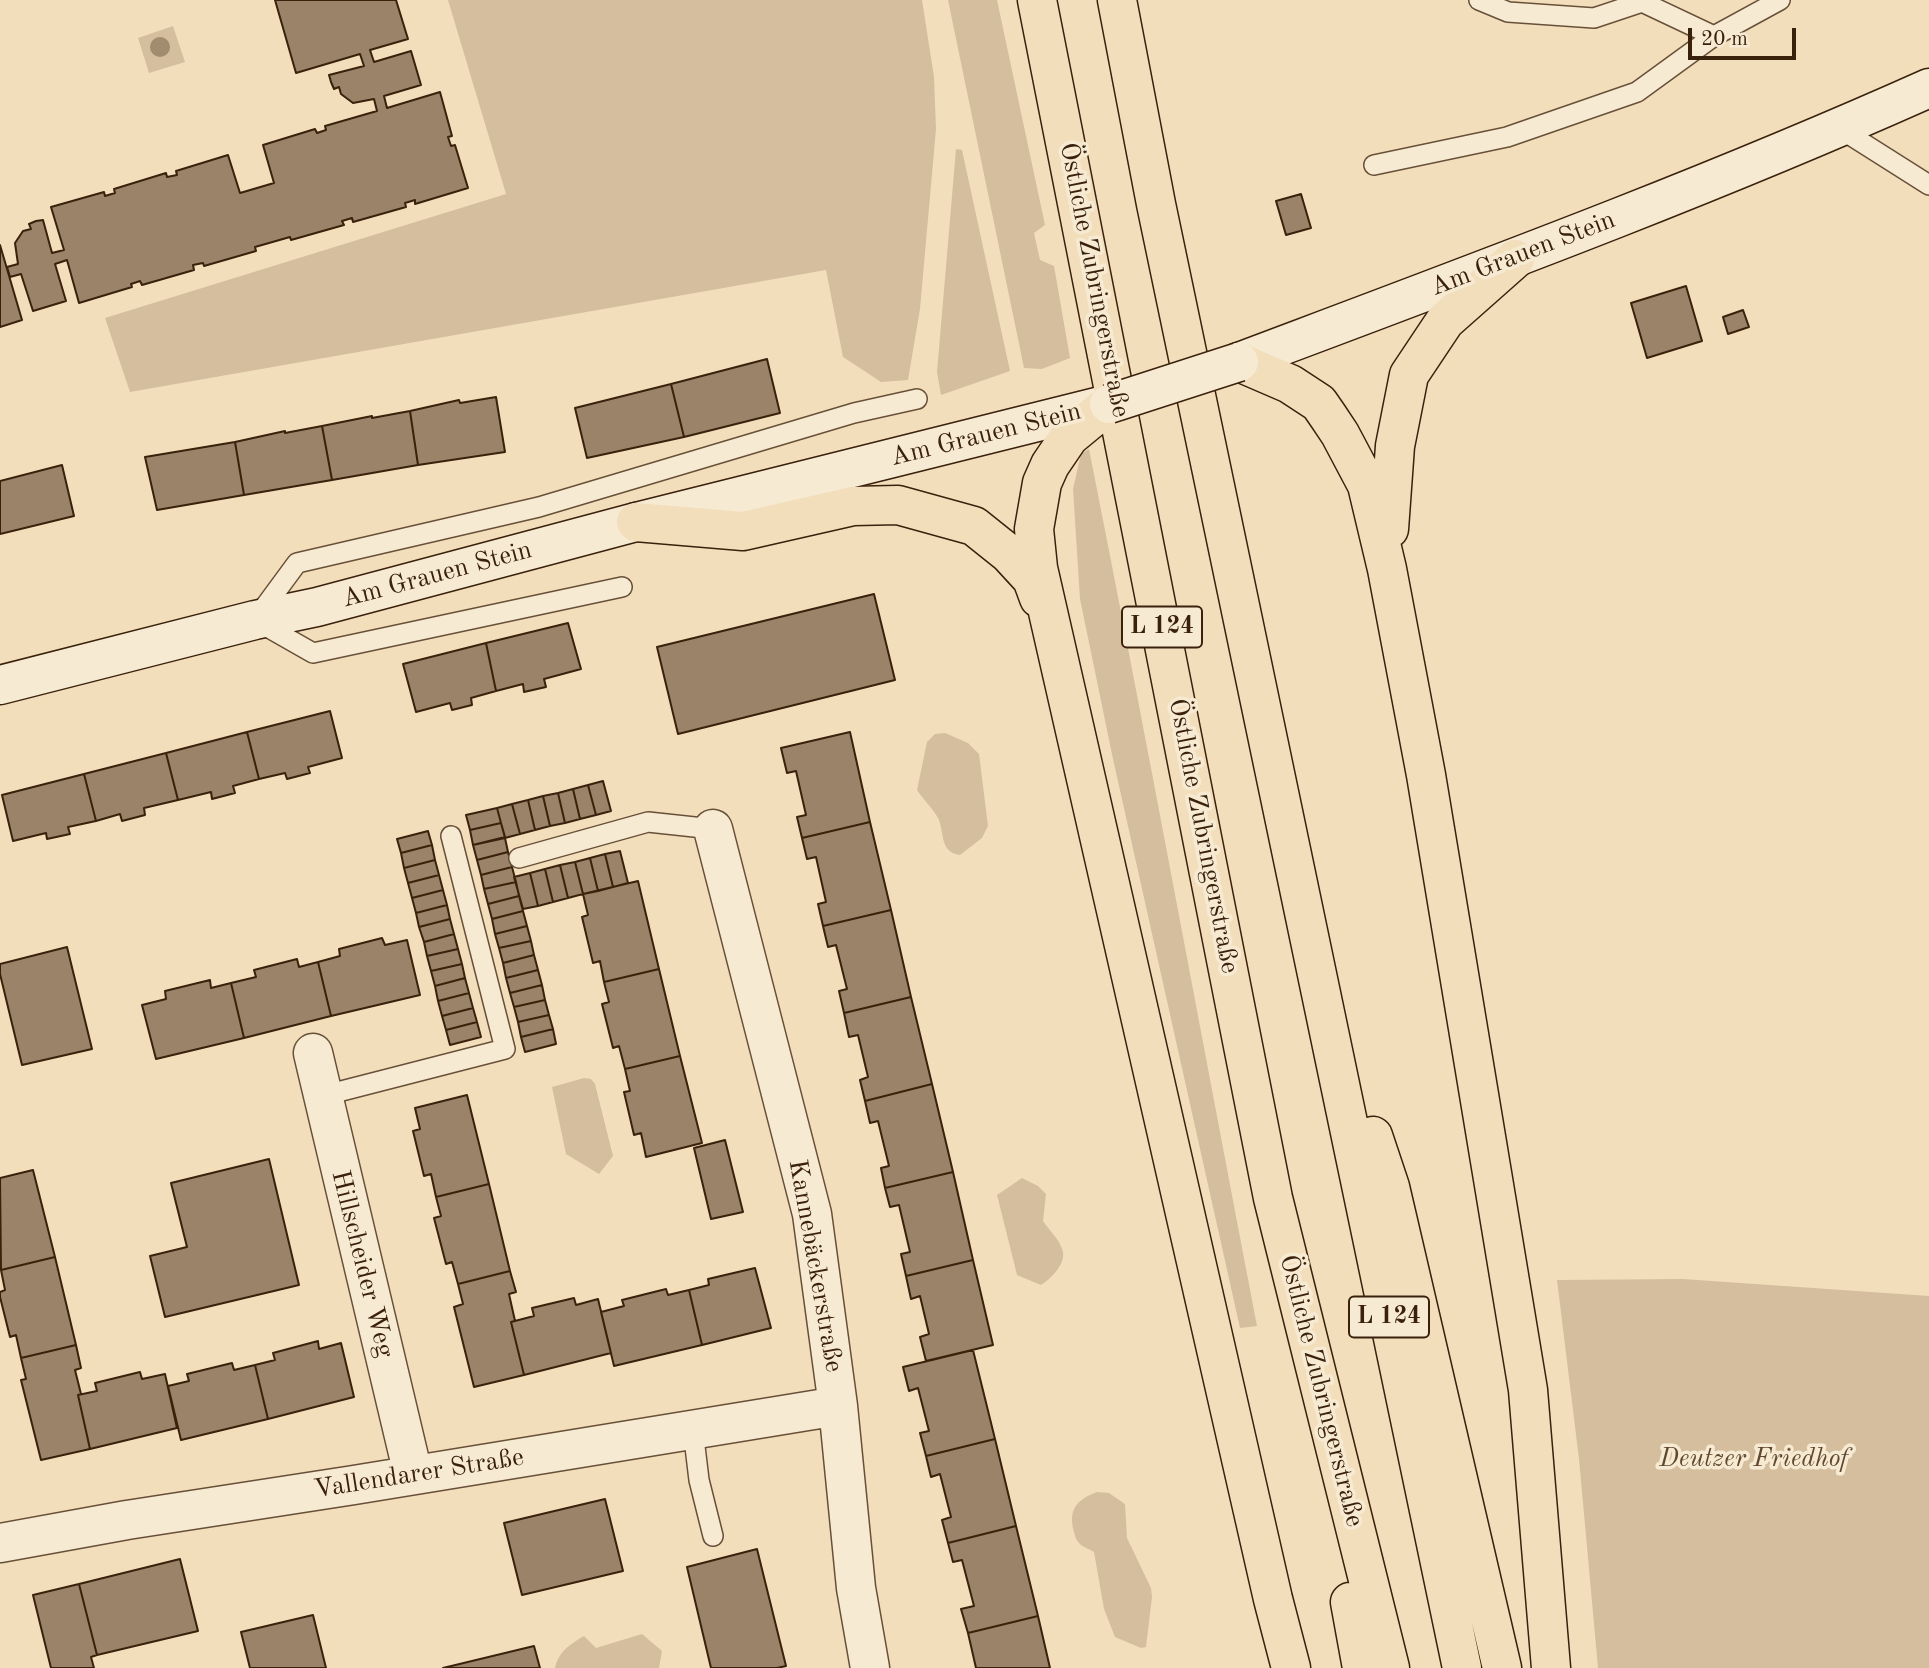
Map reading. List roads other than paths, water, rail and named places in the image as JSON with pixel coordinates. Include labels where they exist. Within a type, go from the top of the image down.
[{"type":"highway","name":"Östliche Zubringerstraße","points":[[1037,0],[1273,1198],[1390,1668]]},
{"type":"highway","name":"L 124","points":[[1117,0],[1156,204],[1462,1668]]},
{"type":"highway","points":[[1387,569],[1394,458],[1409,375],[1445,321],[1515,259]]},
{"type":"highway","points":[[1238,362],[1290,384],[1319,404],[1340,433],[1367,485],[1387,569],[1426,775],[1528,1390],[1551,1668]]},
{"type":"highway","points":[[1109,404],[1069,437],[1050,465],[1042,483],[1034,529],[1038,568],[1291,1668]]},
{"type":"highway","points":[[636,522],[743,531],[853,506],[898,505],[974,526],[1009,554],[1032,579],[1056,642]]},
{"type":"highway","points":[[1316,965],[1390,1187],[1502,1668]]},
{"type":"highway","name":"L 124","points":[[1273,1198],[1283,1271],[1326,1475],[1362,1668]]},
{"type":"street","name":"Am Grauen Stein","points":[[0,685],[255,620],[317,607],[636,522],[1109,404],[1238,362],[1515,259],[1839,128],[1929,88]]},
{"type":"street","name":"Kannebäckerstraße","points":[[713,829],[812,1213],[838,1406],[856,1588],[870,1668]]},
{"type":"street","name":"Hillscheider Weg","points":[[313,1053],[413,1474]]},
{"type":"street","name":"Vallendarer Straße","points":[[0,1543],[127,1520],[838,1406]]},
{"type":"lane","points":[[1479,0],[1508,12],[1594,18],[1642,2],[1714,36]]},
{"type":"lane","points":[[1374,165],[1507,137],[1637,92],[1714,36],[1780,0]]},
{"type":"lane","points":[[1839,128],[1929,185]]},
{"type":"lane","name":"Am Grauen Stein","points":[[622,587],[313,653],[255,620],[297,563],[539,507],[854,413],[917,399]]},
{"type":"lane","points":[[519,858],[648,822],[713,829]]},
{"type":"lane","points":[[322,1096],[505,1049],[451,836]]},
{"type":"lane","points":[[694,1430],[699,1480],[713,1536]]},
{"type":"park label","name":"Deutzer Friedhof","points":[[1754,1459]]}]
